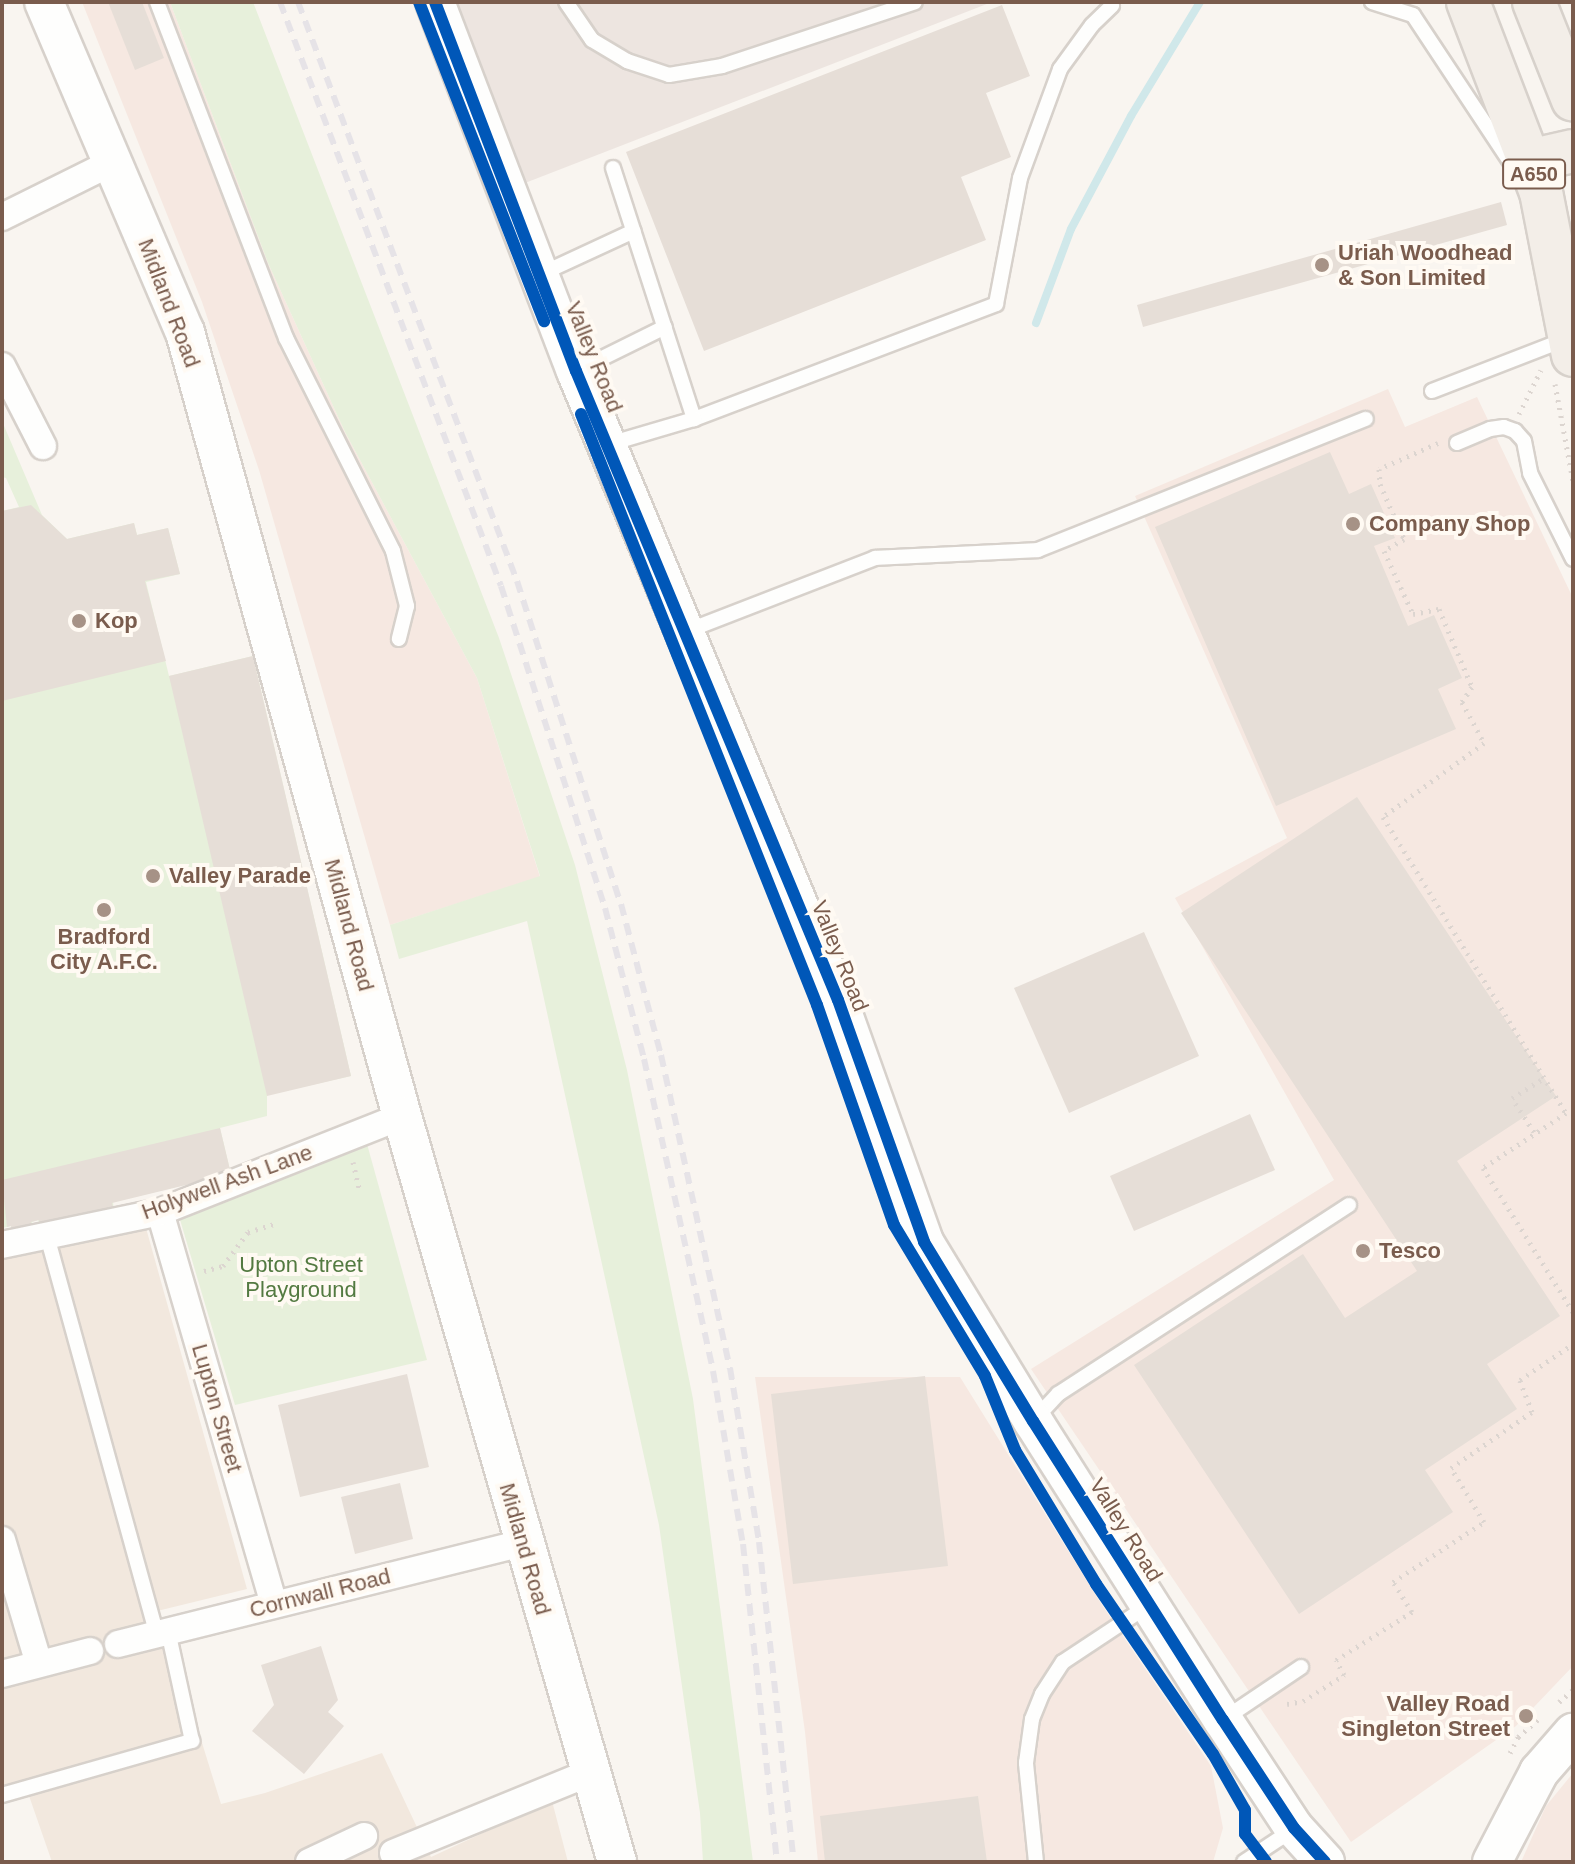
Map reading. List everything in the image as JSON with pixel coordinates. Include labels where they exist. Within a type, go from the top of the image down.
[{"type":"main road","name":"A650","points":[[1468,2],[1535,177],[1562,353]]},
{"type":"main road","points":[[1534,2],[1573,100]]},
{"type":"main road","points":[[1535,177],[1573,151]]},
{"type":"street","name":"Midland Road","points":[[44,2],[185,332],[402,1116],[591,1772],[611,1860]]},
{"type":"street","name":"Valley Road","points":[[435,2],[576,371],[838,1000],[924,1242],[1033,1421],[1223,1720],[1294,1828],[1325,1862]]},
{"type":"street","points":[[2,217],[113,162]]},
{"type":"street","points":[[2,366],[43,446]]},
{"type":"street","name":"Holywell Ash Lane","points":[[2,1245],[160,1212],[402,1116]]},
{"type":"street","name":"Lupton Street","points":[[160,1212],[274,1604]]},
{"type":"street","points":[[2,1540],[39,1664]]},
{"type":"street","name":"Cornwall Road","points":[[118,1644],[523,1543]]},
{"type":"street","points":[[2,1674],[90,1651]]},
{"type":"street","points":[[1492,1862],[1539,1772],[1573,1733]]},
{"type":"street","points":[[393,1853],[591,1772]]},
{"type":"street","points":[[309,1862],[364,1836]]},
{"type":"lane","points":[[157,2],[286,338],[393,551],[407,606],[399,639]]},
{"type":"lane","points":[[566,2],[592,40],[627,61],[669,75],[722,66],[915,2]]},
{"type":"lane","points":[[1372,2],[1413,15],[1525,185],[1535,177]]},
{"type":"lane","points":[[608,444],[694,419],[996,304],[1020,178],[1060,69],[1092,25],[1112,6]]},
{"type":"lane","points":[[613,168],[694,419]]},
{"type":"lane","points":[[540,274],[634,231]]},
{"type":"lane","points":[[576,371],[665,327]]},
{"type":"lane","points":[[1432,391],[1562,353]]},
{"type":"lane","points":[[686,632],[875,558],[1038,550],[1366,419]]},
{"type":"lane","points":[[1457,443],[1490,429],[1504,427],[1515,431],[1524,441],[1530,473],[1573,559]]},
{"type":"lane","points":[[1033,1421],[1058,1394],[1349,1205]]},
{"type":"lane","points":[[2,1795],[192,1741],[47,1236]]},
{"type":"lane","points":[[1036,1862],[1026,1763],[1032,1719],[1042,1694],[1063,1662],[1149,1604]]},
{"type":"lane","points":[[1223,1720],[1301,1667]]},
{"type":"lane","points":[[1244,1862],[1294,1828]]},
{"type":"path","points":[[1506,412],[1518,417],[1562,353]]},
{"type":"path","points":[[1440,442],[1379,469],[1380,484],[1404,539],[1384,551],[1413,614],[1439,609],[1472,687],[1462,702],[1484,743],[1383,817],[1566,1113],[1483,1168],[1573,1312]]},
{"type":"path","points":[[1534,1132],[1512,1098],[1546,1077]]},
{"type":"path","points":[[179,1277],[223,1266],[241,1237],[274,1224]]},
{"type":"path","points":[[1282,1707],[1303,1701],[1344,1675],[1336,1660],[1412,1612],[1393,1582],[1484,1522],[1451,1468],[1532,1412],[1520,1380],[1573,1344]]},
{"type":"shaded area","points":[[82,2],[170,2],[268,263],[345,432],[477,678],[540,877],[390,925],[259,470],[202,302]]},
{"type":"shaded area","points":[[455,2],[992,2],[525,183]]},
{"type":"shaded area","points":[[1388,389],[1405,427],[1477,397],[1573,598],[1573,1666],[1516,1726],[1351,1842],[1031,1369],[1334,1180],[1175,898],[1287,838],[1135,496]]},
{"type":"shaded area","points":[[146,1228],[247,1589],[149,1613],[180,1672],[221,1804],[265,1793],[382,1753],[431,1857],[552,1801],[568,1862],[52,1862],[27,1790],[2,1798],[2,1260]]},
{"type":"shaded area","points":[[755,1377],[960,1377],[1100,1602],[1211,1766],[1223,1828],[1213,1862],[818,1862],[805,1732]]},
{"type":"shaded area","points":[[1573,1773],[1573,1862],[1521,1862],[1546,1806]]},
{"type":"green space","points":[[170,2],[253,2],[499,638],[575,865],[627,1070],[693,1399],[753,1862],[703,1862],[700,1813],[659,1525],[527,921],[399,959],[390,925],[540,876],[477,678],[345,432],[268,263]]},
{"type":"green space","name":"Valley Parade","points":[[2,421],[42,515],[67,539],[134,523],[137,535],[168,528],[180,574],[146,582],[169,676],[253,656],[351,1076],[267,1095],[267,1116],[220,1128],[231,1174],[113,1202],[114,1211],[41,1229],[38,1220],[32,1222],[33,1231],[14,1236],[11,1226],[2,1228],[2,511],[19,507],[6,478],[2,477]]},
{"type":"green space","name":"Upton Street Playground","points":[[367,1144],[427,1360],[235,1405],[178,1213]]},
{"type":"building","points":[[108,2],[142,2],[164,58],[135,70]]},
{"type":"building","points":[[1002,5],[1030,76],[986,93],[1011,157],[961,177],[986,240],[704,351],[626,152]]},
{"type":"building","name":"Uriah Woodhead & Son Limited","points":[[1501,202],[1507,225],[1143,327],[1137,305]]},
{"type":"building","points":[[1330,452],[1349,494],[1371,484],[1395,538],[1374,546],[1408,626],[1434,615],[1462,678],[1438,689],[1456,729],[1276,806],[1155,527]]},
{"type":"building","name":"Kop","points":[[31,505],[67,539],[134,523],[137,535],[168,528],[180,574],[145,581],[166,661],[2,701],[2,511]]},
{"type":"building","points":[[253,656],[351,1076],[267,1096],[169,676]]},
{"type":"building","points":[[1357,797],[1556,1096],[1457,1161],[1560,1316],[1487,1364],[1517,1409],[1425,1470],[1453,1512],[1299,1614],[1134,1365],[1303,1254],[1345,1318],[1417,1271],[1181,913]]},
{"type":"building","points":[[1144,932],[1199,1056],[1069,1113],[1014,988]]},
{"type":"building","points":[[1250,1114],[1275,1170],[1134,1231],[1110,1176]]},
{"type":"building","points":[[220,1128],[231,1174],[112,1203],[114,1211],[41,1229],[39,1220],[31,1222],[33,1231],[14,1236],[11,1226],[7,1227],[2,1180]]},
{"type":"building","points":[[407,1374],[429,1467],[300,1497],[278,1405]]},
{"type":"building","points":[[925,1376],[948,1566],[793,1584],[771,1394]]},
{"type":"building","points":[[400,1483],[413,1539],[355,1554],[341,1497]]},
{"type":"building","points":[[321,1646],[338,1700],[328,1712],[344,1726],[304,1774],[252,1731],[274,1705],[261,1665]]},
{"type":"building","points":[[978,1796],[987,1862],[825,1862],[820,1816]]},
{"type":"waterway","points":[[1036,323],[1071,229],[1131,116],[1200,2]]},
{"type":"railway","points":[[280,2],[501,586],[605,908],[644,1059],[713,1371],[743,1544],[777,1862]]},
{"type":"railway","points":[[298,2],[517,581],[621,904],[661,1055],[730,1368],[759,1542],[794,1862]]},
{"type":"cycle path","points":[[419,2],[544,321]]},
{"type":"cycle path","points":[[435,2],[576,371],[838,1000],[924,1242],[1033,1421],[1223,1720],[1294,1828],[1325,1862]]},
{"type":"cycle path","points":[[581,414],[817,1005],[894,1225],[985,1376],[1015,1450],[1096,1584],[1213,1754],[1245,1810],[1245,1834],[1266,1862]]},
{"type":"place","name":"Uriah Woodhead & Son Limited","points":[[1322,265]]},
{"type":"place","name":"Company Shop","points":[[1353,524]]},
{"type":"place","name":"Kop","points":[[79,621]]},
{"type":"place","name":"Valley Parade","points":[[153,876]]},
{"type":"place","name":"Bradford City A.F.C.","points":[[104,910]]},
{"type":"place","name":"Tesco","points":[[1363,1251]]},
{"type":"place","name":"Valley Road Singleton Street","points":[[1526,1716]]}]
